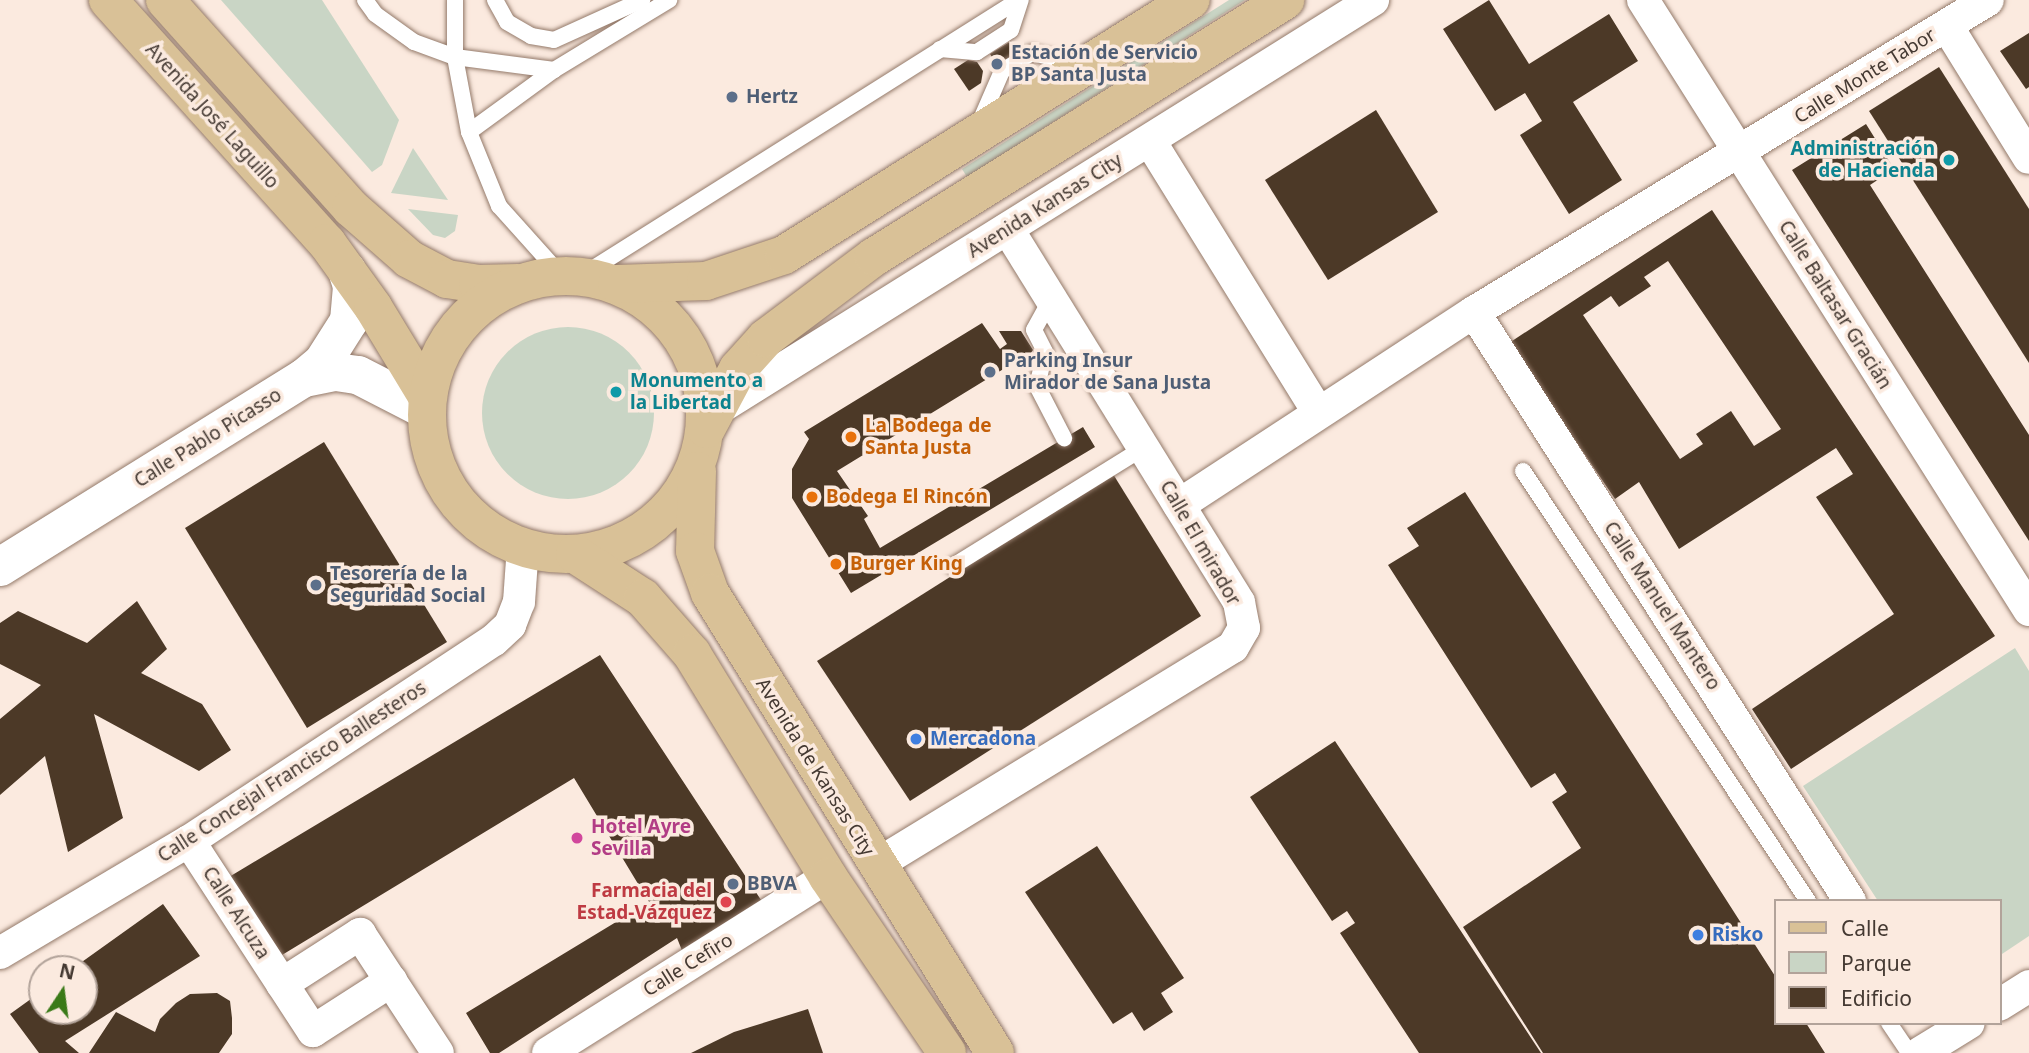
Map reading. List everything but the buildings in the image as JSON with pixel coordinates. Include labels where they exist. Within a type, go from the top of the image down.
[{"type":"main road","name":"Avenida José Laguillo","points":[[108,0],[317,233],[347,271],[427,403]]},
{"type":"main road","points":[[165,0],[348,205],[428,270],[478,285],[586,279],[706,281],[784,255],[1191,0]]},
{"type":"main road","points":[[520,283],[479,306],[461,323],[442,350],[427,403],[437,468],[452,494],[479,523],[523,546],[575,554],[615,546],[653,525],[674,506],[738,369],[766,338],[874,257],[1285,0]]},
{"type":"main road","points":[[304,378],[323,362],[348,321],[353,308],[347,271]]},
{"type":"main road","points":[[586,279],[645,301],[675,328],[691,350],[701,376],[706,435]]},
{"type":"main road","name":"Calle Pablo Picasso","points":[[0,567],[304,378],[320,373],[358,374],[427,403]]},
{"type":"main road","name":"Avenida de Kansas City","points":[[706,435],[693,510],[695,551],[710,593],[876,866],[995,1053]]},
{"type":"main road","points":[[575,554],[643,598],[668,623],[692,654],[828,877],[947,1053]]},
{"type":"street","name":"Avenida Kansas City","points":[[706,435],[1008,229],[1373,0]]},
{"type":"street","name":"Calle Baltasar Gracián","points":[[1643,0],[1742,152],[2029,610]]},
{"type":"street","name":"Calle Monte Tabor","points":[[1742,152],[1987,0]]},
{"type":"street","points":[[1947,26],[2029,158]]},
{"type":"street","points":[[1150,141],[1318,412]]},
{"type":"street","points":[[1179,505],[1474,312],[1742,152]]},
{"type":"street","name":"Calle El mirador","points":[[876,866],[1233,647],[1244,628],[1239,602],[1008,229]]},
{"type":"street","name":"Calle Manuel Mantero","points":[[1474,312],[1849,899]]},
{"type":"street","name":"Calle Concejal Francisco Ballesteros","points":[[0,953],[189,841],[494,640],[510,625],[519,603],[523,546]]},
{"type":"street","name":"Calle Alcuza","points":[[189,841],[313,1031],[391,981]]},
{"type":"street","name":"Calle Cefiro","points":[[548,1053],[828,877]]},
{"type":"street","points":[[282,984],[360,934],[438,1053]]},
{"type":"street","points":[[2001,1003],[2029,986]]},
{"type":"street","points":[[1929,1039],[1964,1025]]},
{"type":"lane","points":[[365,0],[375,14],[405,37],[454,57],[554,70]]},
{"type":"lane","points":[[455,0],[454,57],[469,132],[499,206],[586,279],[1020,0]]},
{"type":"lane","points":[[495,0],[508,22],[531,36],[554,40],[642,0]]},
{"type":"lane","points":[[469,132],[554,70],[669,0]]},
{"type":"lane","points":[[1051,299],[1034,330],[1045,352],[1037,386],[1064,438]]},
{"type":"lane","points":[[953,566],[1143,448]]},
{"type":"lane","points":[[1523,471],[1807,899]]},
{"type":"lane","points":[[1890,1025],[1909,1053]]},
{"type":"green space","points":[[221,0],[322,0],[399,120],[382,165],[372,172]]},
{"type":"green space","points":[[1229,0],[1245,0],[967,177],[962,169]]},
{"type":"green space","points":[[413,148],[448,200],[391,193]]},
{"type":"green space","points":[[408,209],[458,215],[455,231],[445,238],[433,235]]},
{"type":"green space","points":[[568,327],[601,334],[616,341],[629,352],[640,365],[647,380],[654,413],[647,446],[640,461],[629,474],[616,485],[601,492],[568,499],[535,492],[520,485],[507,474],[496,461],[489,446],[482,413],[489,380],[496,365],[507,352],[520,341],[535,334]]},
{"type":"green space","points":[[2015,648],[2029,671],[2029,936],[2001,955],[2001,899],[1877,899],[1803,786]]},
{"type":"place","name":"Estación de Servicio BP Santa Justa","points":[[997,64]]},
{"type":"place","name":"Hertz","points":[[732,97]]},
{"type":"place","name":"Administración de Hacienda","points":[[1949,160]]},
{"type":"place","name":"Parking Insur Mirador de Sana Justa","points":[[990,372]]},
{"type":"place","name":"Monumento a la Libertad","points":[[616,392]]},
{"type":"place","name":"La Bodega de Santa Justa","points":[[851,437]]},
{"type":"place","name":"Bodega El Rincón","points":[[812,497]]},
{"type":"place","name":"Burger King","points":[[836,564]]},
{"type":"place","name":"Tesorería de la Seguridad Social","points":[[316,585]]},
{"type":"place","name":"Mercadona","points":[[916,739]]},
{"type":"place","name":"Hotel Ayre Sevilla","points":[[577,838]]},
{"type":"place","name":"BBVA","points":[[733,884]]},
{"type":"place","name":"Farmacia del Estad-Vázquez","points":[[726,902]]},
{"type":"place","name":"Risko","points":[[1698,935]]}]
